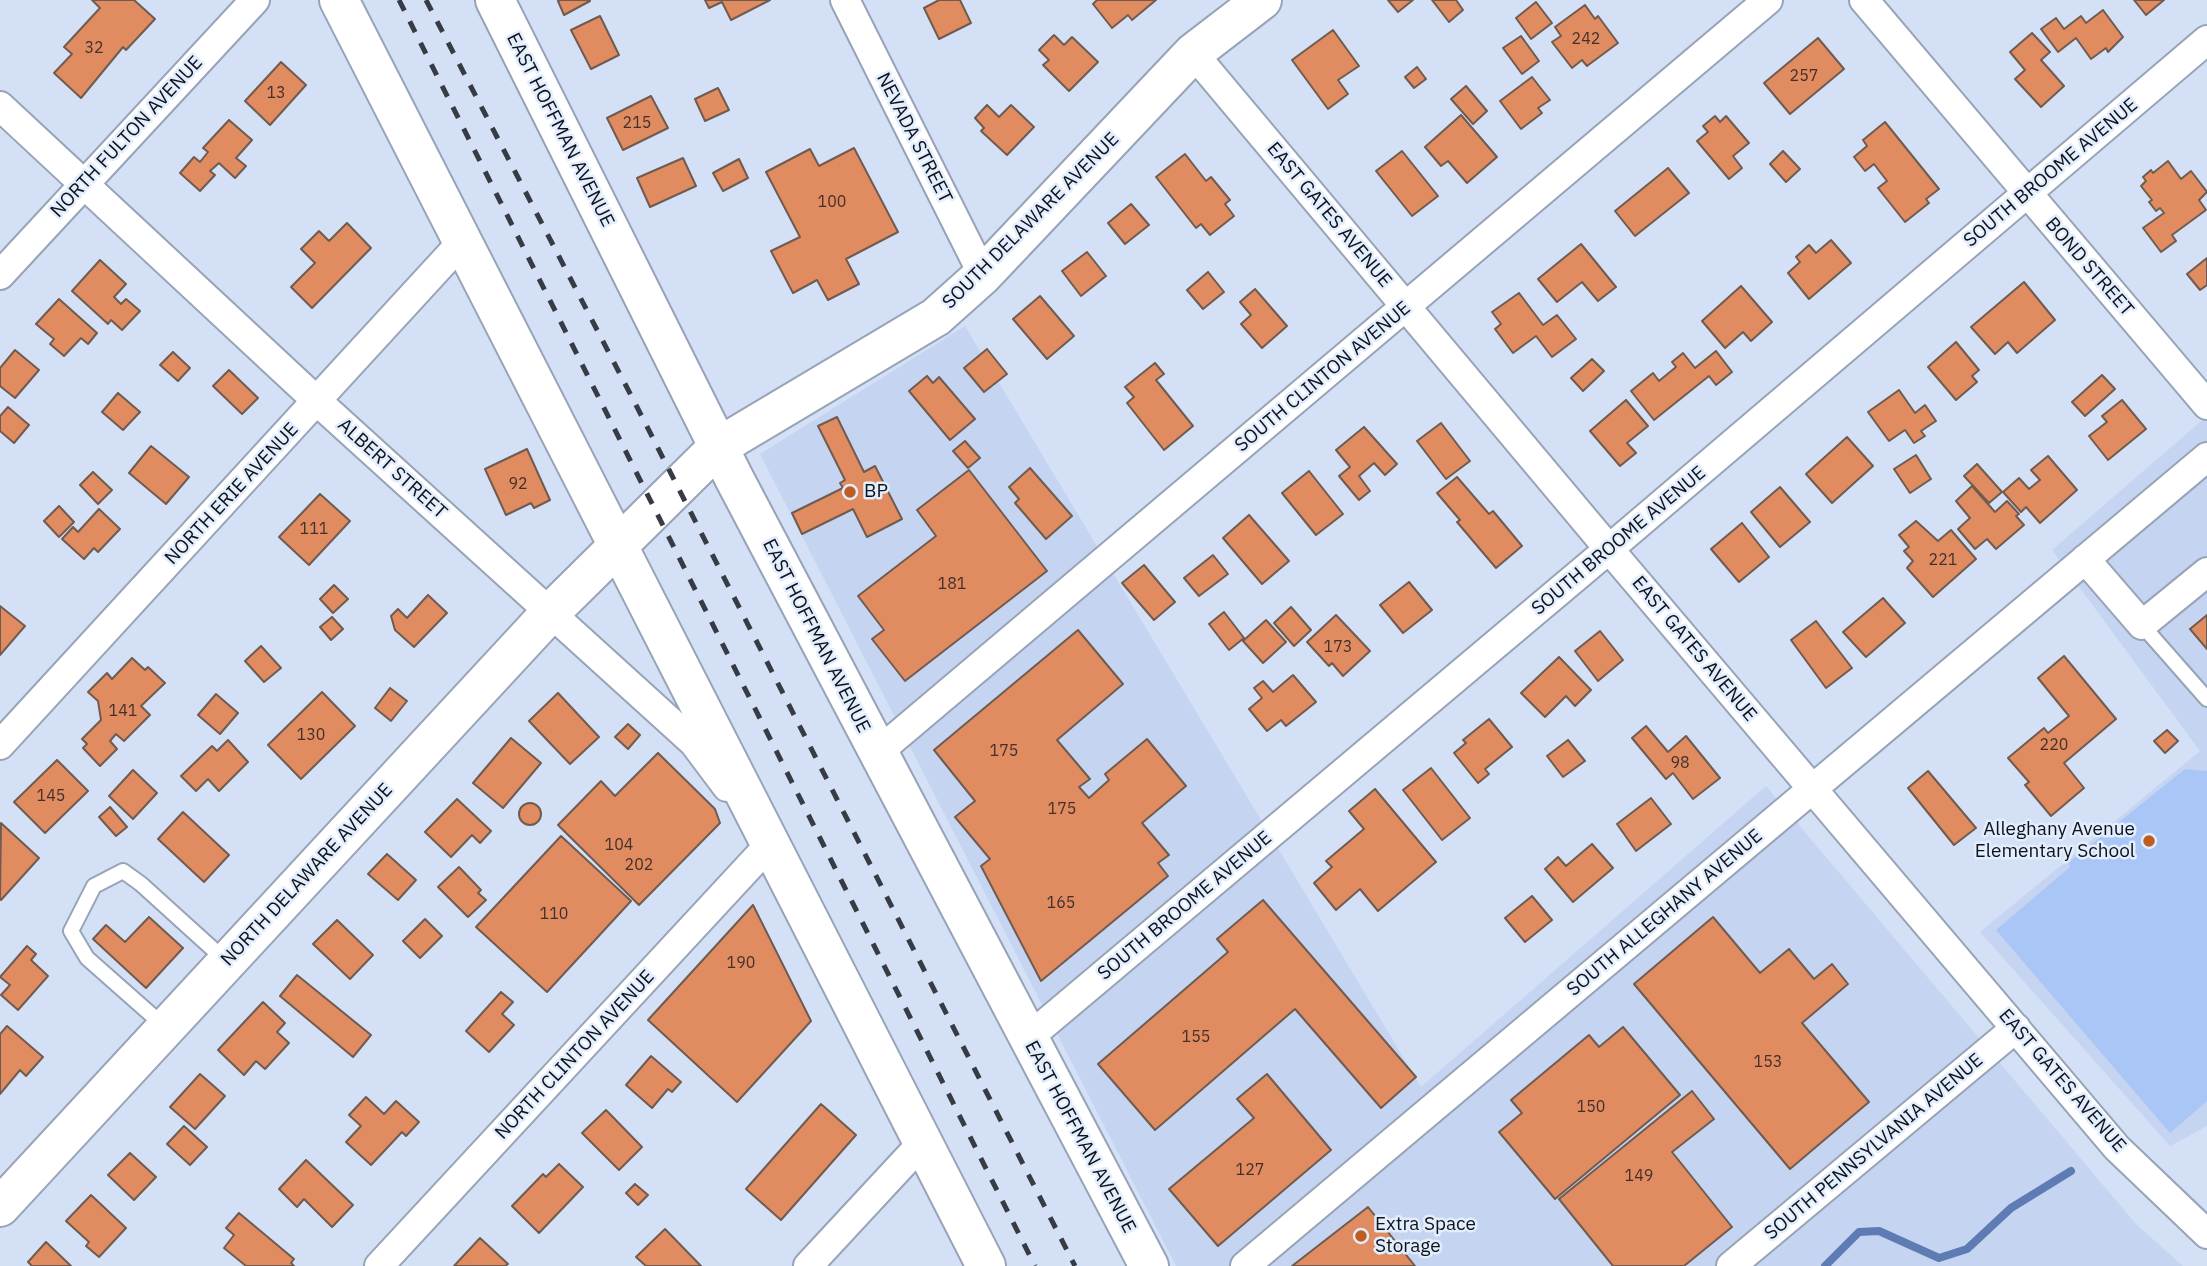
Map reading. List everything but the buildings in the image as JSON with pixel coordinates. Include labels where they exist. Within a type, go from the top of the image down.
[{"type":"street","name":"NORTH FULTON AVENUE","points":[[0,275],[255,0]]},
{"type":"street","points":[[339,0],[986,1266]]},
{"type":"street","name":"EAST HOFFMAN AVENUE","points":[[495,0],[718,447],[1149,1266]]},
{"type":"street","name":"NEVADA STREET","points":[[845,0],[983,275]]},
{"type":"street","name":"SOUTH DELAWARE AVENUE","points":[[616,546],[718,447],[936,317],[983,275],[1194,53],[1262,0]]},
{"type":"street","name":"SOUTH CLINTON AVENUE","points":[[877,753],[1768,0]]},
{"type":"street","name":"BOND STREET","points":[[1864,0],[2207,405]]},
{"type":"street","name":"SOUTH BROOME AVENUE","points":[[1028,1038],[1609,549],[2207,40]]},
{"type":"street","name":"EAST GATES AVENUE","points":[[1194,53],[1609,549],[2118,1148],[2207,1234]]},
{"type":"street","name":"ALBERT STREET","points":[[0,106],[317,402],[694,743],[770,844]]},
{"type":"street","name":"NORTH ERIE AVENUE","points":[[0,745],[462,242]]},
{"type":"street","name":"SOUTH ALLEGHANY AVENUE","points":[[1245,1266],[2207,457]]},
{"type":"street","name":"NORTH DELAWARE AVENUE","points":[[0,1207],[550,613],[616,546]]},
{"type":"street","points":[[2085,559],[2142,625],[2207,572]]},
{"type":"street","name":"NORTH CLINTON AVENUE","points":[[379,1266],[770,844]]},
{"type":"street","name":"SOUTH PENNSYLVANIA AVENUE","points":[[1731,1266],[2016,1028]]},
{"type":"street","points":[[808,1266],[923,1142]]},
{"type":"lane","points":[[2142,625],[2207,699]]},
{"type":"lane","points":[[166,1028],[87,958],[71,931],[94,886],[123,871],[227,962]]},
{"type":"shaded area","points":[[965,326],[1421,1087],[1766,786],[2136,1224],[2183,1266],[1176,1266],[760,454]]},
{"type":"shaded area","name":"Alleghany Avenue Elementary School","points":[[2207,416],[2207,1126],[2170,1146],[1980,932],[2200,751],[2052,550]]},
{"type":"shaded area","points":[[2185,769],[2207,771],[2207,1101],[2170,1133],[1996,930],[2070,867],[2068,863]]},
{"type":"waterway","points":[[1825,1266],[1859,1232],[1879,1231],[1939,1258],[1967,1249],[2011,1208],[2071,1171]]},
{"type":"railway","points":[[399,0],[1035,1266]]},
{"type":"railway","points":[[426,0],[636,405],[1075,1266]]},
{"type":"place","name":"BP","points":[[850,492]]},
{"type":"place","name":"Alleghany Avenue Elementary School","points":[[2149,841]]},
{"type":"place","name":"Extra Space Storage","points":[[1361,1236]]}]
